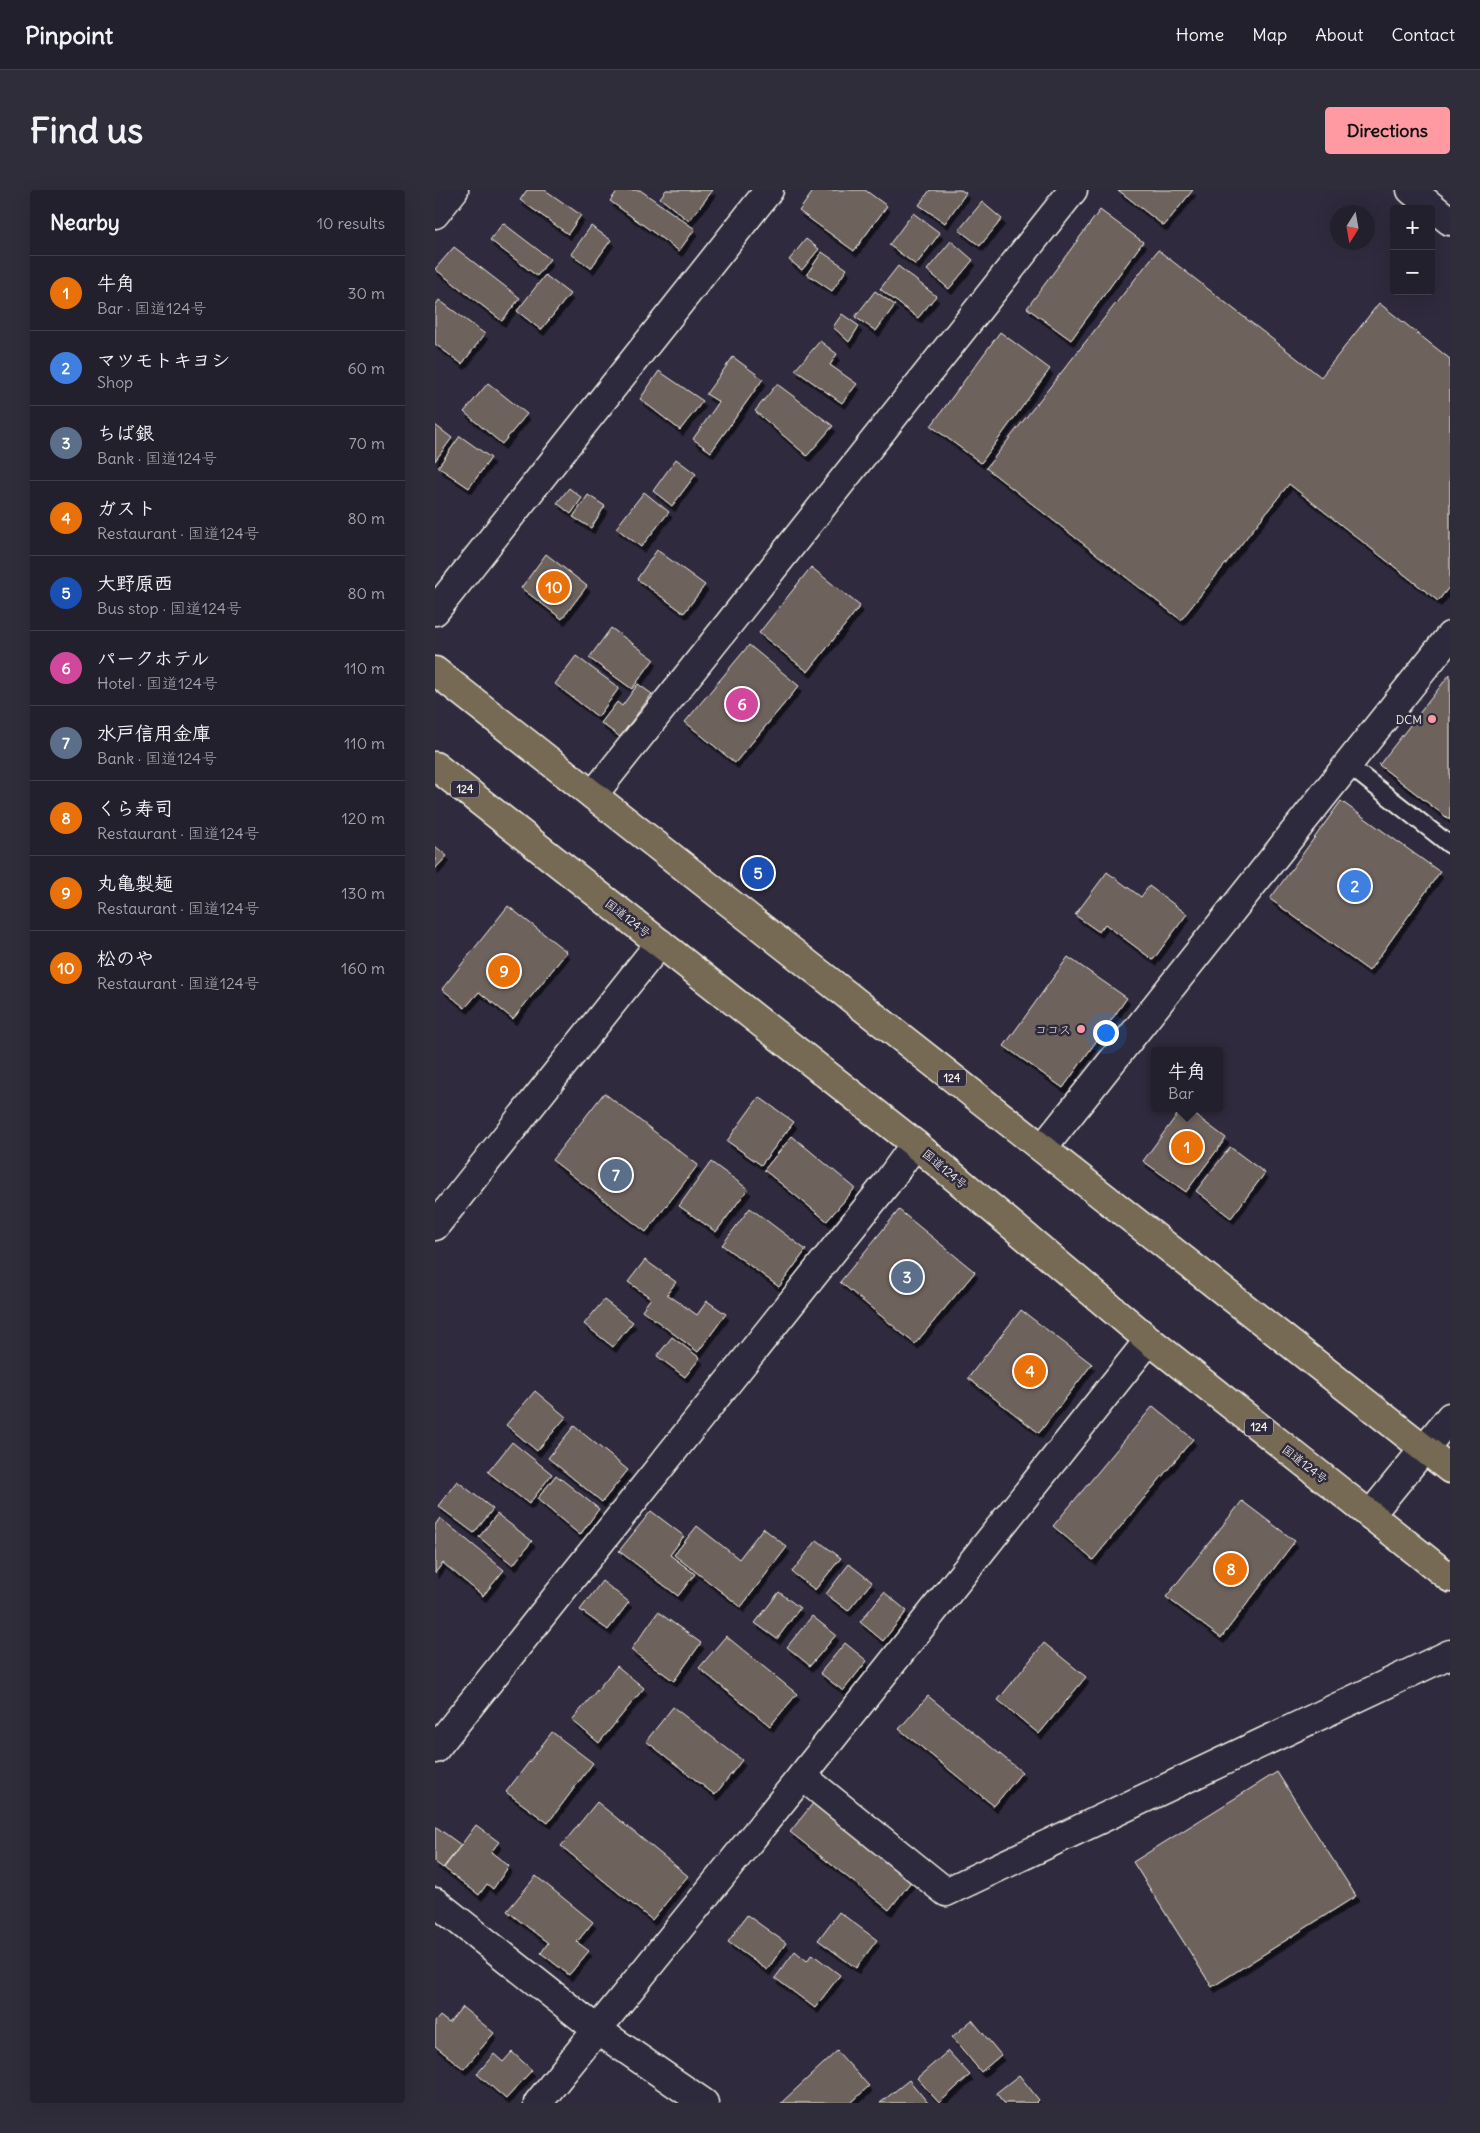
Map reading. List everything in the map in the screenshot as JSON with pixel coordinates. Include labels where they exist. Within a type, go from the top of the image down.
[{"type":"highway","name":"124","points":[[435,671],[1450,1469]]},
{"type":"highway","name":"国道124号","points":[[435,766],[915,1144],[1149,1340],[1450,1578]]},
{"type":"street","points":[[435,214],[454,190]]},
{"type":"street","points":[[435,611],[769,190]]},
{"type":"street","points":[[593,795],[1073,190]]},
{"type":"street","points":[[1411,190],[1450,221]]},
{"type":"street","points":[[1043,1148],[1450,636]]},
{"type":"street","points":[[435,1226],[660,944]]},
{"type":"street","points":[[435,1749],[887,1183],[915,1144]]},
{"type":"street","points":[[538,2103],[802,1776],[1149,1340]]},
{"type":"street","points":[[1370,1516],[1450,1417]]},
{"type":"street","points":[[802,1776],[946,1892],[1450,1654]]},
{"type":"street","points":[[435,1902],[596,2029],[704,2103]]},
{"type":"lane","points":[[1347,765],[1450,846]]},
{"type":"building","points":[[527,190],[545,190],[581,215],[568,234],[520,200]]},
{"type":"building","points":[[618,190],[640,190],[695,229],[679,251],[610,201]]},
{"type":"building","points":[[666,190],[713,190],[689,221],[660,198]]},
{"type":"building","points":[[814,190],[865,190],[887,206],[854,251],[799,211]]},
{"type":"building","points":[[930,190],[961,190],[966,193],[945,223],[919,205]]},
{"type":"building","points":[[1118,190],[1193,190],[1164,226]]},
{"type":"building","points":[[982,202],[1002,219],[980,246],[959,230]]},
{"type":"building","points":[[1100,210],[1143,242],[1071,340],[1027,308]]},
{"type":"building","points":[[913,213],[940,233],[916,265],[889,245]]},
{"type":"building","points":[[503,223],[550,259],[537,276],[490,240]]},
{"type":"building","points":[[591,226],[611,240],[591,268],[571,254]]},
{"type":"building","points":[[806,239],[819,249],[802,270],[789,260]]},
{"type":"building","points":[[951,241],[973,260],[949,289],[927,270]]},
{"type":"building","points":[[454,247],[520,298],[502,321],[435,269]]},
{"type":"building","points":[[1158,250],[1321,377],[1379,303],[1450,359],[1450,586],[1438,601],[1289,484],[1181,620],[986,468]]},
{"type":"building","points":[[822,252],[847,269],[832,291],[807,274]]},
{"type":"building","points":[[898,266],[936,296],[918,318],[880,289]]},
{"type":"building","points":[[545,275],[570,294],[541,330],[517,311]]},
{"type":"building","points":[[875,291],[895,305],[876,331],[855,317]]},
{"type":"building","points":[[439,300],[485,334],[462,364],[435,344],[435,306]]},
{"type":"building","points":[[842,314],[859,326],[849,342],[833,327]]},
{"type":"building","points":[[1000,332],[1050,369],[981,463],[931,426]]},
{"type":"building","points":[[820,341],[837,354],[830,365],[857,384],[842,403],[795,370]]},
{"type":"building","points":[[733,357],[763,379],[711,452],[693,439],[719,402],[706,394]]},
{"type":"building","points":[[659,371],[703,401],[680,430],[640,399]]},
{"type":"building","points":[[488,383],[527,414],[502,444],[464,412]]},
{"type":"building","points":[[777,384],[833,426],[807,456],[755,411]]},
{"type":"building","points":[[435,425],[452,438],[435,461]]},
{"type":"building","points":[[460,436],[491,458],[469,488],[438,467]]},
{"type":"building","points":[[676,459],[696,474],[672,506],[653,491]]},
{"type":"building","points":[[569,488],[582,498],[571,514],[557,503]]},
{"type":"building","points":[[644,492],[669,512],[641,547],[616,528]]},
{"type":"building","points":[[588,495],[605,506],[591,528],[573,517]]},
{"type":"building","points":[[657,550],[705,585],[684,613],[637,579]]},
{"type":"building","points":[[546,554],[587,586],[562,619],[521,588]]},
{"type":"building","points":[[811,567],[860,606],[808,672],[759,633]]},
{"type":"building","points":[[611,628],[654,659],[632,689],[589,658]]},
{"type":"building","points":[[749,645],[799,686],[735,763],[685,722]]},
{"type":"building","points":[[576,656],[619,688],[598,717],[555,684]]},
{"type":"building","name":"DCM","points":[[1450,674],[1450,820],[1379,765]]},
{"type":"building","points":[[638,684],[652,694],[620,737],[601,723],[617,702],[622,706]]},
{"type":"building","points":[[1341,801],[1440,872],[1369,971],[1270,899]]},
{"type":"building","points":[[435,846],[447,856],[435,869]]},
{"type":"building","points":[[1107,872],[1141,897],[1149,886],[1187,914],[1153,960],[1105,924],[1099,932],[1075,915]]},
{"type":"building","points":[[508,906],[567,952],[513,1019],[479,992],[465,1008],[442,989]]},
{"type":"building","points":[[1068,957],[1127,998],[1063,1088],[1004,1046]]},
{"type":"building","points":[[604,1093],[698,1165],[646,1232],[552,1160]]},
{"type":"building","points":[[759,1097],[794,1122],[761,1165],[727,1141]]},
{"type":"building","points":[[1179,1112],[1191,1112],[1226,1138],[1186,1192],[1143,1161]]},
{"type":"building","points":[[792,1136],[855,1188],[827,1221],[764,1170]]},
{"type":"building","points":[[1230,1147],[1265,1173],[1231,1218],[1196,1191]]},
{"type":"building","points":[[711,1162],[748,1189],[716,1232],[679,1206]]},
{"type":"building","points":[[750,1208],[806,1250],[779,1287],[722,1245]]},
{"type":"building","points":[[899,1210],[975,1272],[915,1344],[840,1282]]},
{"type":"building","points":[[645,1260],[676,1282],[667,1294],[697,1315],[707,1301],[726,1314],[698,1352],[642,1310],[651,1298],[628,1282]]},
{"type":"building","points":[[604,1300],[633,1322],[613,1347],[584,1324]]},
{"type":"building","points":[[1021,1310],[1092,1364],[1039,1433],[968,1378]]},
{"type":"building","points":[[672,1337],[700,1358],[685,1377],[657,1356]]},
{"type":"building","points":[[535,1391],[566,1417],[537,1451],[506,1425]]},
{"type":"building","points":[[1153,1406],[1193,1439],[1093,1560],[1053,1526]]},
{"type":"building","points":[[574,1426],[628,1470],[602,1502],[548,1458]]},
{"type":"building","points":[[512,1442],[552,1474],[529,1504],[488,1472]]},
{"type":"building","points":[[556,1475],[599,1509],[580,1535],[537,1499]]},
{"type":"building","points":[[457,1481],[493,1509],[474,1533],[438,1506]]},
{"type":"building","points":[[1242,1501],[1295,1541],[1221,1638],[1166,1597]]},
{"type":"building","points":[[651,1511],[684,1536],[670,1555],[695,1574],[678,1596],[619,1551]]},
{"type":"building","points":[[497,1514],[532,1541],[513,1565],[479,1537]]},
{"type":"building","points":[[440,1518],[504,1570],[483,1596],[443,1563],[435,1573],[435,1525]]},
{"type":"building","points":[[697,1526],[739,1559],[763,1528],[787,1547],[741,1607],[674,1555]]},
{"type":"building","points":[[817,1540],[841,1558],[815,1590],[792,1572]]},
{"type":"building","points":[[849,1564],[872,1582],[848,1611],[826,1594]]},
{"type":"building","points":[[602,1581],[629,1602],[608,1630],[580,1610]]},
{"type":"building","points":[[779,1592],[800,1608],[777,1639],[755,1623]]},
{"type":"building","points":[[884,1592],[907,1611],[883,1641],[860,1622]]},
{"type":"building","points":[[658,1612],[701,1643],[674,1681],[631,1650]]},
{"type":"building","points":[[812,1616],[836,1635],[810,1666],[787,1647]]},
{"type":"building","points":[[726,1636],[797,1694],[770,1726],[699,1668]]},
{"type":"building","points":[[845,1643],[867,1661],[843,1691],[820,1673]]},
{"type":"building","points":[[1044,1643],[1086,1677],[1039,1734],[998,1700]]},
{"type":"building","points":[[617,1666],[644,1688],[599,1743],[572,1720]]},
{"type":"building","points":[[928,1696],[1022,1772],[994,1806],[899,1729]]},
{"type":"building","points":[[673,1707],[742,1760],[715,1795],[646,1741]]},
{"type":"building","points":[[552,1732],[593,1763],[548,1823],[506,1792]]},
{"type":"building","points":[[1277,1772],[1356,1896],[1212,1987],[1133,1862]]},
{"type":"building","points":[[597,1802],[688,1876],[652,1920],[561,1846]]},
{"type":"building","points":[[814,1802],[913,1879],[889,1910],[790,1832]]},
{"type":"building","points":[[476,1825],[499,1842],[491,1852],[509,1866],[493,1889],[487,1884],[479,1895],[444,1868]]},
{"type":"building","points":[[435,1826],[461,1845],[443,1868],[435,1862]]},
{"type":"building","points":[[536,1876],[593,1922],[577,1942],[589,1951],[569,1975],[541,1953],[548,1943],[507,1911]]},
{"type":"building","points":[[839,1912],[877,1940],[856,1968],[818,1940]]},
{"type":"building","points":[[747,1915],[786,1943],[767,1970],[728,1942]]},
{"type":"building","points":[[795,1951],[807,1961],[812,1954],[840,1975],[815,2008],[775,1978]]},
{"type":"building","points":[[462,2007],[494,2033],[464,2069],[435,2046],[435,2022],[440,2016],[449,2023]]},
{"type":"building","points":[[972,2020],[1001,2055],[981,2072],[952,2037]]},
{"type":"building","points":[[837,2051],[869,2086],[851,2103],[781,2103]]},
{"type":"building","points":[[948,2051],[970,2075],[939,2103],[917,2078]]},
{"type":"building","points":[[512,2052],[532,2070],[506,2099],[477,2074],[494,2054],[503,2062]]},
{"type":"building","points":[[1019,2075],[1039,2100],[1036,2103],[1004,2103],[996,2093]]},
{"type":"building","points":[[909,2080],[928,2103],[880,2103]]},
{"type":"place","name":"松のや","points":[[554,587]]},
{"type":"place","name":"パークホテル","points":[[742,704]]},
{"type":"place","name":"DCM","points":[[1432,719]]},
{"type":"place","name":"大野原西","points":[[758,873]]},
{"type":"place","name":"マツモトキヨシ","points":[[1355,886]]},
{"type":"place","name":"丸亀製麺","points":[[504,971]]},
{"type":"place","name":"ココス","points":[[1081,1029]]},
{"type":"place","name":"牛角","points":[[1187,1147]]},
{"type":"place","name":"水戸信用金庫","points":[[616,1175]]},
{"type":"place","name":"ちば銀","points":[[907,1277]]},
{"type":"place","name":"ガスト","points":[[1030,1371]]},
{"type":"place","name":"くら寿司","points":[[1231,1569]]}]
